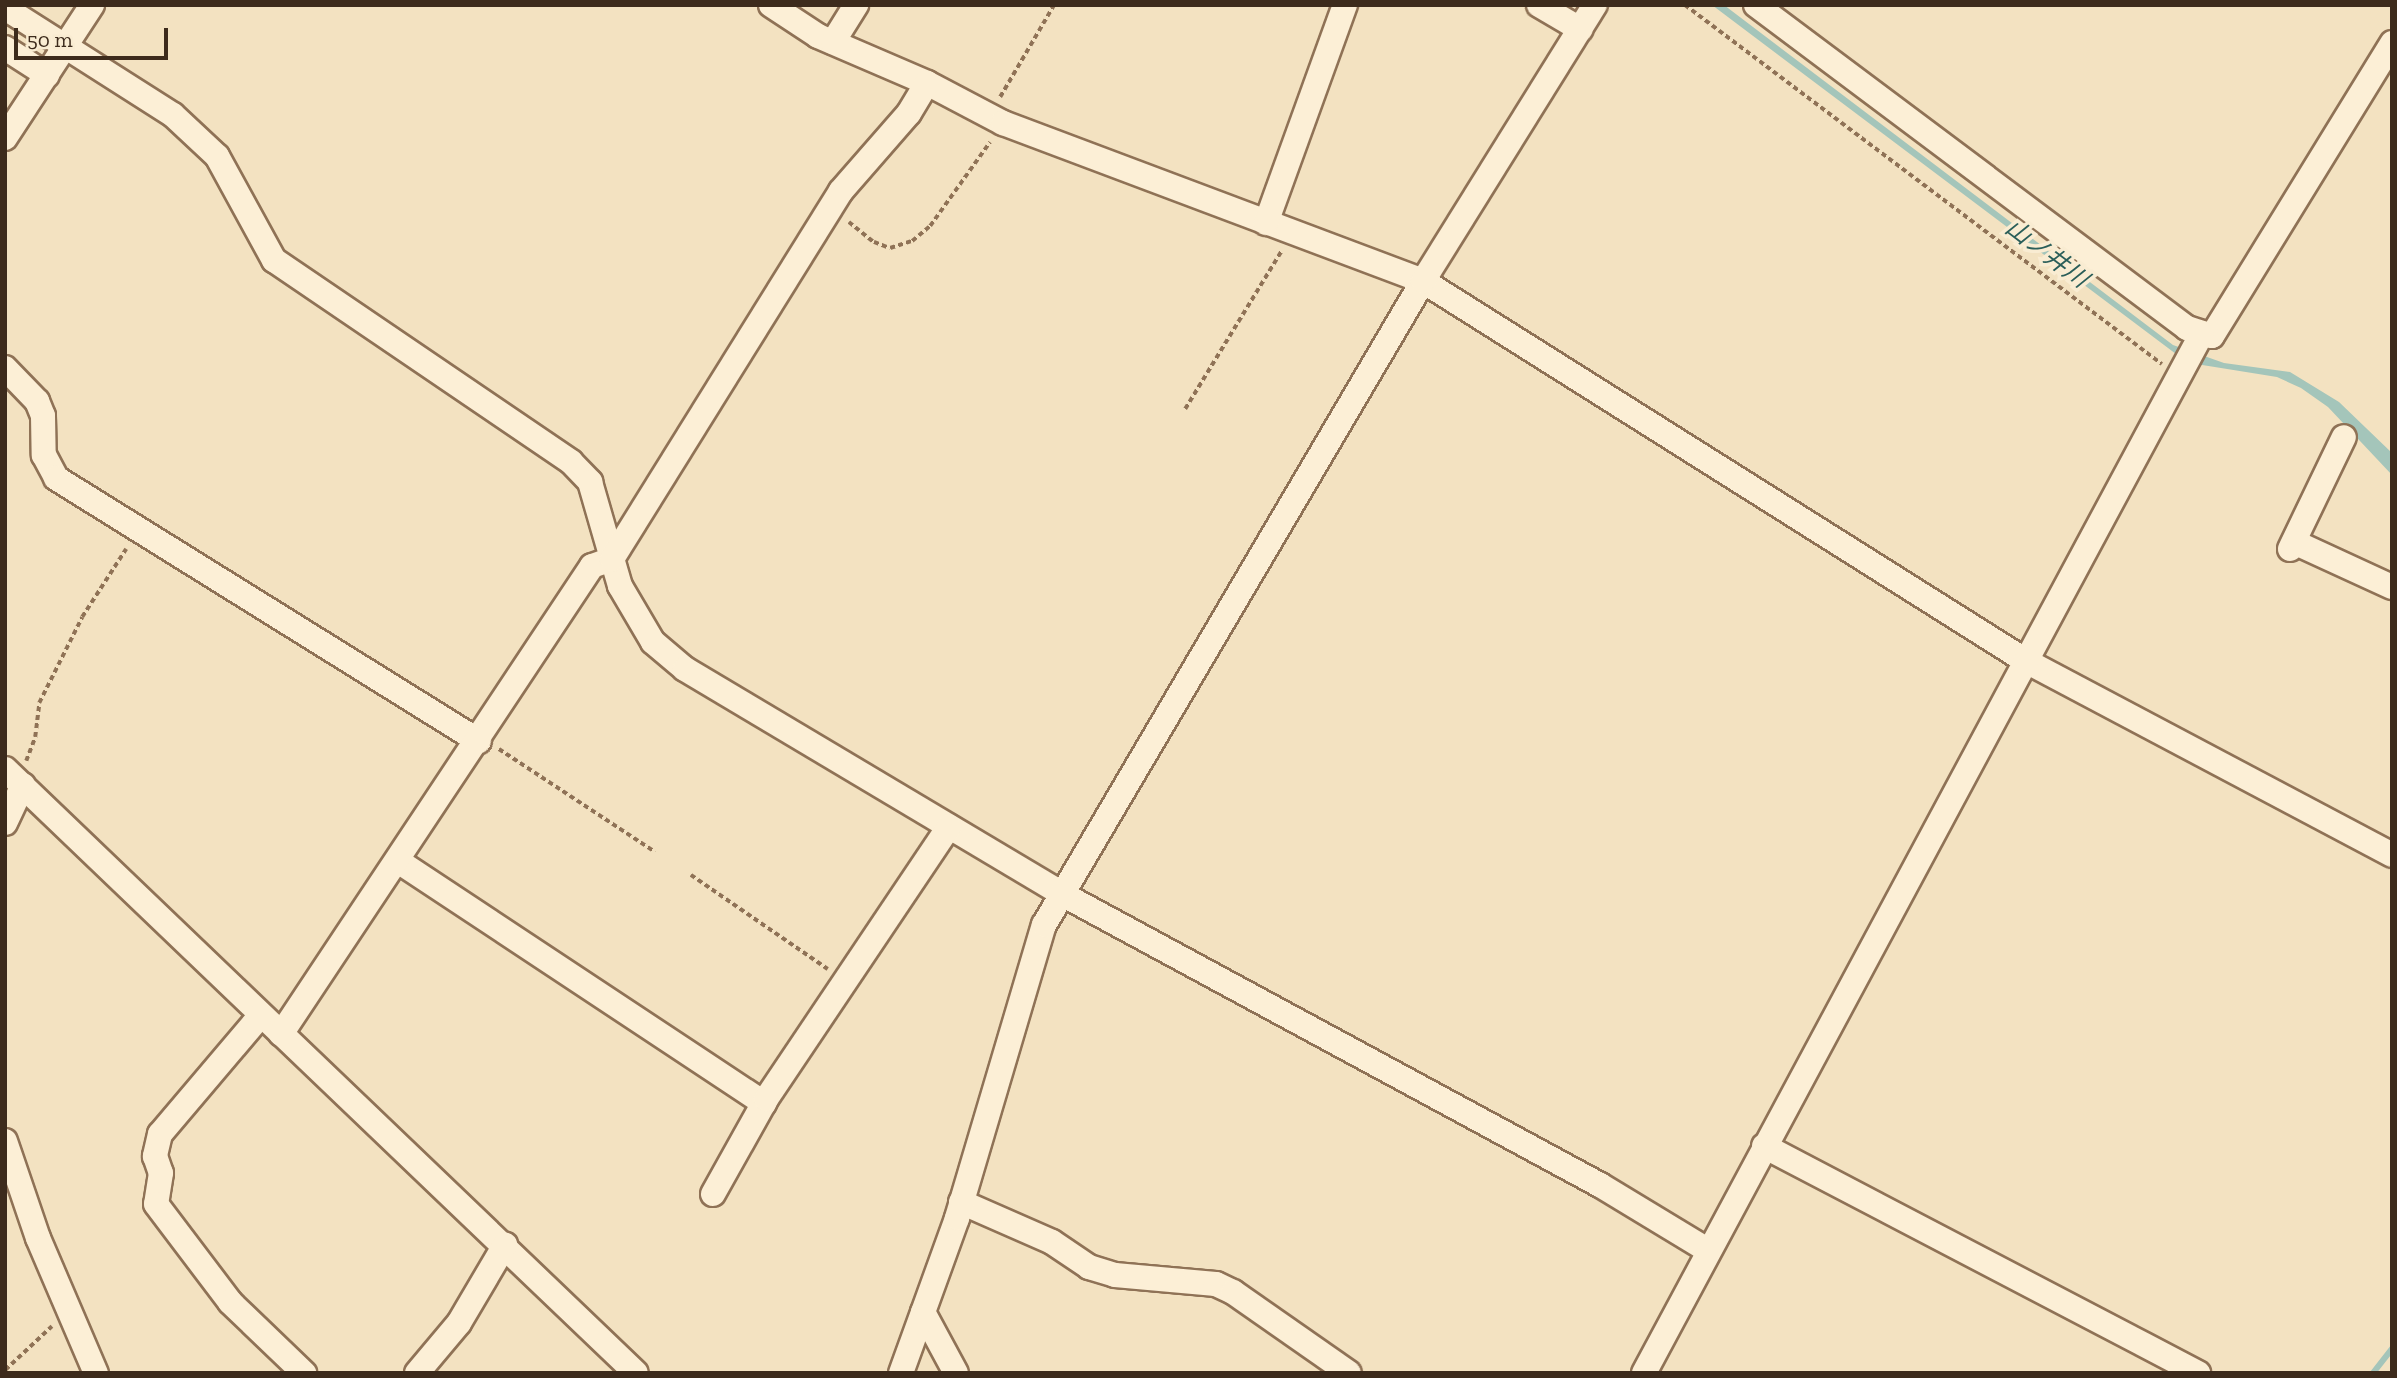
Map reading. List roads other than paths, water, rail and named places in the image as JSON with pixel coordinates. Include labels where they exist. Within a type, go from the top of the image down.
[{"type":"street","points":[[5,138],[92,5]]},
{"type":"street","points":[[771,5],[833,42],[927,83],[996,119],[1423,281],[2026,661],[2392,855]]},
{"type":"street","points":[[833,42],[856,5]]},
{"type":"street","points":[[1266,223],[1345,5]]},
{"type":"street","points":[[1539,5],[1580,29]]},
{"type":"street","points":[[901,1373],[961,1202],[1044,925],[1423,281],[1595,5]]},
{"type":"street","points":[[1756,5],[2187,328],[2212,336],[2392,43]]},
{"type":"street","points":[[5,8],[173,116],[217,156],[274,260],[570,461],[590,482],[620,586],[653,642],[685,669],[1062,894],[1600,1185],[1709,1251]]},
{"type":"street","points":[[5,48],[47,75]]},
{"type":"street","points":[[281,1034],[480,739],[592,566],[612,559],[831,208],[909,113],[927,83]]},
{"type":"street","points":[[1644,1373],[1763,1146],[2202,333]]},
{"type":"street","points":[[5,368],[37,401],[47,467],[57,478],[480,739]]},
{"type":"street","points":[[2344,437],[2292,545],[2392,587]]},
{"type":"street","points":[[5,823],[15,778]]},
{"type":"street","points":[[15,778],[636,1373]]},
{"type":"street","points":[[713,1194],[764,1103],[949,827]]},
{"type":"street","points":[[398,861],[764,1103]]},
{"type":"street","points":[[261,1015],[160,1134],[155,1156],[161,1173],[156,1204],[230,1302],[304,1373]]},
{"type":"street","points":[[5,1141],[69,1310],[96,1373]]},
{"type":"street","points":[[1763,1146],[2198,1373]]},
{"type":"street","points":[[961,1202],[1052,1242],[1089,1267],[1115,1275],[1216,1284],[1233,1292],[1349,1373]]},
{"type":"street","points":[[417,1373],[458,1323],[505,1245]]},
{"type":"street","points":[[923,1312],[956,1373]]},
{"type":"water","name":"山ノ井川","points":[[1712,5],[1724,5],[2173,345],[2224,363],[2290,372],[2339,402],[2392,453],[2392,475],[2328,407],[2301,388],[2277,377],[2196,364],[2176,354]]},
{"type":"waterway","points":[[2373,1373],[2392,1349]]}]
